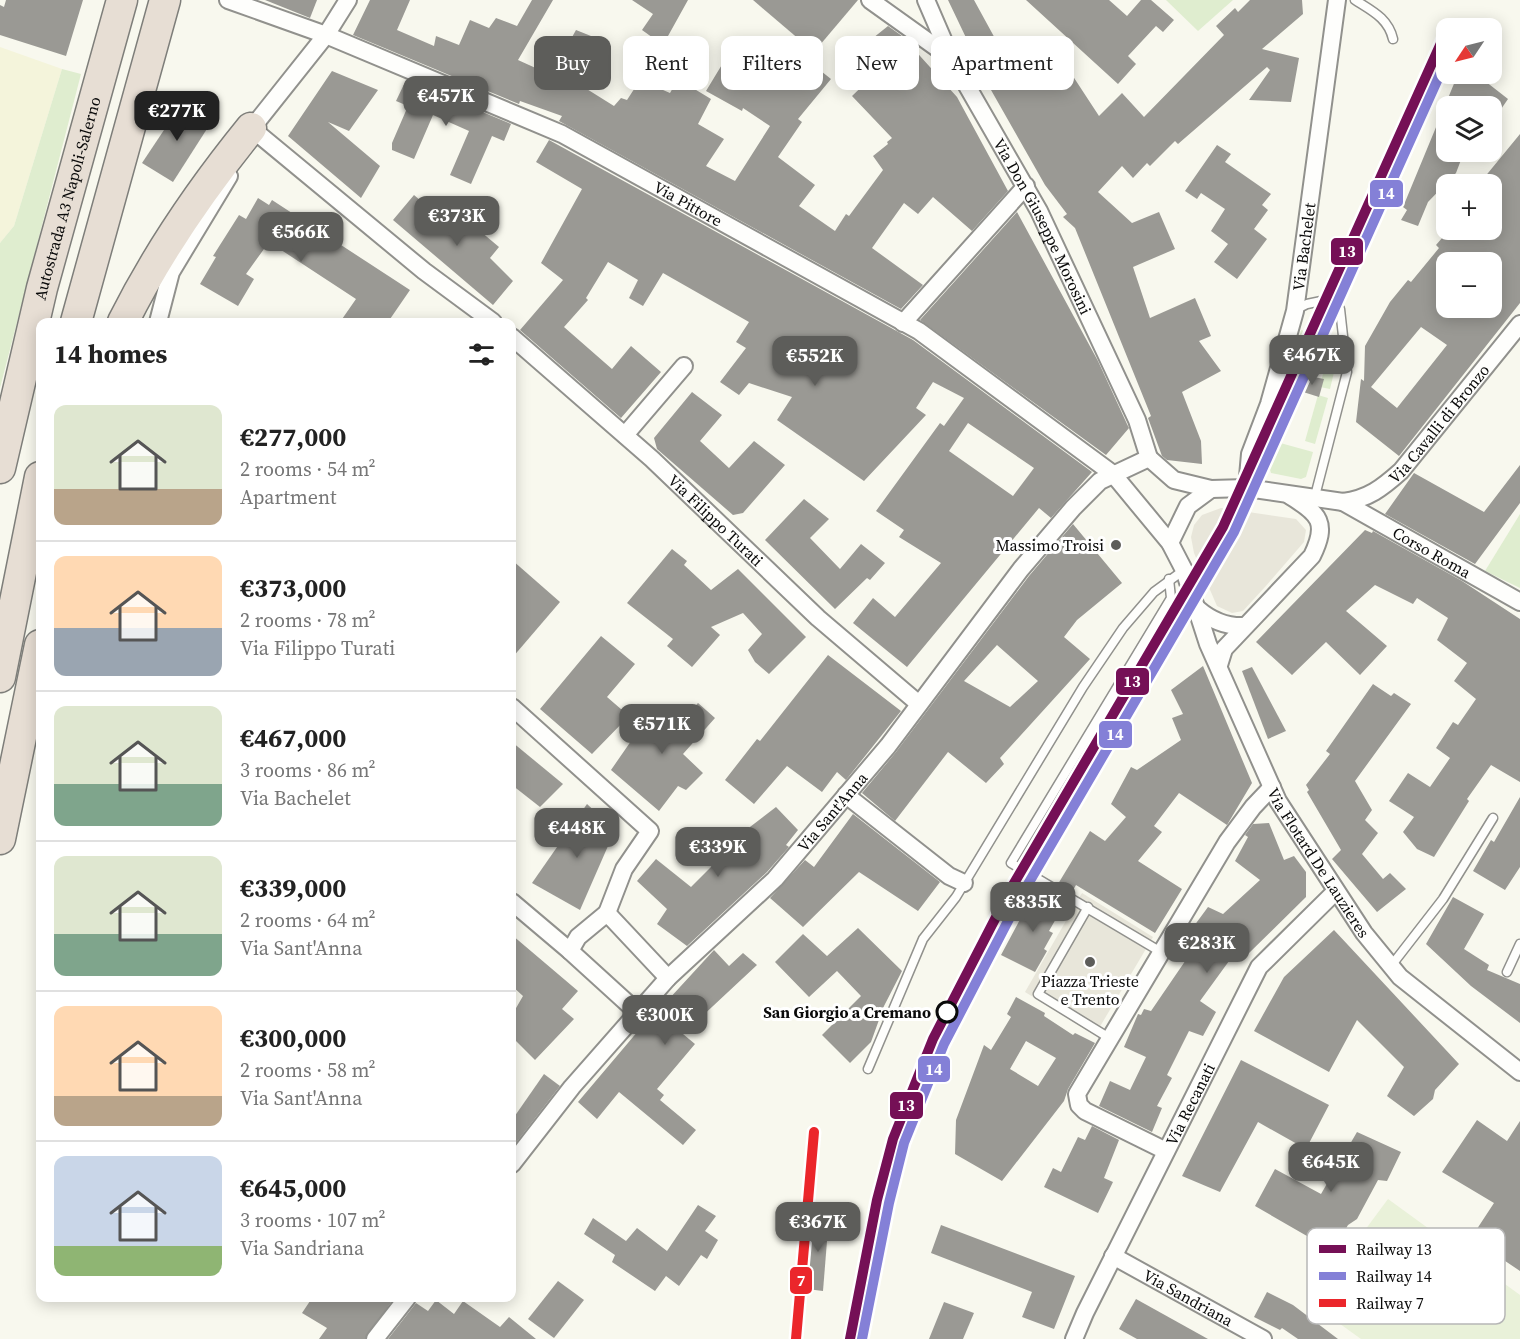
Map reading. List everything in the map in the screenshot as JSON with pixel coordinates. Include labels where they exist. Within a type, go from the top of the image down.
[{"type":"highway","name":"Autostrada A3 Napoli-Salerno","points":[[0,468],[42,288],[122,0]]},
{"type":"highway","points":[[77,318],[135,101],[165,0]]},
{"type":"highway","points":[[125,318],[136,295],[188,215],[251,128]]},
{"type":"highway","points":[[0,677],[36,497]]},
{"type":"highway","points":[[0,839],[36,664]]},
{"type":"street","name":"Via Pittore","points":[[228,0],[326,36],[562,134],[919,332],[1113,474],[1170,543]]},
{"type":"street","points":[[160,318],[171,272],[226,182],[251,128],[326,36],[348,0]]},
{"type":"street","points":[[870,0],[931,44]]},
{"type":"street","name":"Via Don Giuseppe Morosini","points":[[926,0],[942,36]]},
{"type":"street","name":"Via Bachelet","points":[[1247,488],[1250,454],[1269,404],[1295,311],[1337,0]]},
{"type":"street","name":"Via Don Giuseppe Morosini","points":[[970,90],[1026,186],[1137,420],[1149,458]]},
{"type":"street","points":[[251,128],[481,318]]},
{"type":"street","points":[[903,323],[1026,186]]},
{"type":"street","name":"Via Cavalli di Bronzo","points":[[1343,502],[1358,500],[1378,492],[1401,471],[1520,324]]},
{"type":"street","name":"Via Filippo Turati","points":[[516,340],[716,517],[818,618],[920,704]]},
{"type":"street","points":[[625,435],[684,366]]},
{"type":"street","points":[[1149,458],[1174,480],[1211,489],[1247,488],[1290,496],[1315,496],[1343,502]]},
{"type":"street","name":"Via Sant'Anna","points":[[516,1159],[572,1087],[668,978],[776,879],[920,704],[1021,569],[1073,508],[1100,481],[1149,458]]},
{"type":"street","points":[[1211,489],[1188,506],[1170,543],[1184,570],[1196,604],[1214,621],[1233,627],[1245,626]]},
{"type":"street","points":[[1219,665],[1224,649],[1312,556],[1319,541],[1321,525],[1317,515],[1290,496]]},
{"type":"street","name":"Corso Roma","points":[[1343,502],[1520,602]]},
{"type":"street","name":"Via Flotard De Lauzieres","points":[[1196,604],[1199,623],[1278,801],[1364,933],[1391,966],[1482,1045],[1520,1072]]},
{"type":"street","points":[[516,711],[650,831],[624,869],[607,913],[578,937],[570,951]]},
{"type":"street","points":[[1166,1151],[1085,1111],[1079,1105],[1077,1094],[1227,842],[1253,807],[1272,787]]},
{"type":"street","points":[[846,795],[949,876],[964,883]]},
{"type":"street","name":"Via Recanati","points":[[1074,1339],[1113,1256],[1259,968],[1336,891]]},
{"type":"street","points":[[516,905],[637,1012]]},
{"type":"street","points":[[607,913],[668,978]]},
{"type":"street","name":"Via Sandriana","points":[[1113,1256],[1263,1339]]},
{"type":"street","points":[[375,1339],[404,1302]]},
{"type":"lane","points":[[1355,0],[1379,15],[1390,27],[1393,39]]},
{"type":"lane","points":[[1295,311],[1307,304],[1326,300],[1340,309],[1347,356],[1347,372],[1315,496]]},
{"type":"lane","points":[[868,1069],[885,1034],[923,939],[964,883],[1083,687],[1123,628],[1154,592],[1184,570]]},
{"type":"lane","points":[[1161,951],[1011,863],[1171,598],[1169,579]]},
{"type":"lane","points":[[1391,966],[1443,899],[1493,818]]},
{"type":"lane","points":[[1088,907],[1038,994],[1111,1039]]},
{"type":"lane","points":[[1507,972],[1520,944]]},
{"type":"green space","points":[[1166,0],[1233,0],[1198,31]]},
{"type":"green space","points":[[0,47],[62,69],[14,226],[0,243]]},
{"type":"green space","points":[[62,69],[81,74],[0,388],[0,243],[14,226]]},
{"type":"green space","points":[[1301,330],[1309,332],[1296,379],[1289,377]]},
{"type":"green space","points":[[1331,338],[1337,360],[1330,389],[1320,387]]},
{"type":"green space","points":[[1287,385],[1295,387],[1283,435],[1275,432]]},
{"type":"green space","points":[[1318,395],[1328,398],[1315,444],[1305,441]]},
{"type":"green space","points":[[1273,441],[1313,452],[1306,477],[1301,479],[1271,473],[1267,459]]},
{"type":"green space","points":[[1520,514],[1520,588],[1485,571]]},
{"type":"green space","points":[[1388,1199],[1428,1228],[1367,1228]]},
{"type":"green space","points":[[1505,1284],[1520,1295],[1520,1339],[1361,1339],[1340,1324],[1505,1324]]},
{"type":"shaded area","points":[[1221,508],[1296,519],[1306,530],[1304,542],[1265,587],[1243,611],[1232,613],[1217,606],[1194,553],[1191,537],[1194,525],[1202,515]]},
{"type":"shaded area","name":"Piazza Trieste e Trento","points":[[1082,893],[1153,937],[1095,1035],[1025,992]]},
{"type":"building","points":[[6,0],[83,0],[66,56],[0,35],[0,5],[4,7]]},
{"type":"building","points":[[265,0],[317,0],[310,18]]},
{"type":"building","points":[[370,0],[410,0],[397,30],[434,46],[436,36],[459,45],[470,20],[489,28],[496,18],[517,26],[532,0],[553,0],[518,60],[534,67],[534,90],[588,90],[614,106],[621,98],[627,100],[634,90],[663,90],[670,93],[672,90],[696,90],[711,99],[698,124],[724,139],[706,166],[735,181],[770,126],[743,108],[742,111],[706,91],[709,90],[721,66],[721,90],[822,90],[798,119],[802,122],[778,157],[815,185],[799,206],[835,231],[846,214],[849,216],[883,170],[873,156],[892,138],[852,96],[858,90],[919,90],[919,55],[931,68],[931,90],[951,90],[957,97],[1008,191],[972,231],[933,197],[918,214],[904,203],[872,248],[923,285],[901,309],[559,121],[562,116],[520,101],[519,104],[353,35]]},
{"type":"building","points":[[632,0],[688,0],[668,36],[650,36],[642,30],[653,14]]},
{"type":"building","points":[[753,0],[858,0],[823,41],[823,36],[795,36]]},
{"type":"building","points":[[948,0],[974,0],[994,36],[965,36]]},
{"type":"building","points":[[1026,0],[1109,0],[1127,16],[1141,0],[1151,0],[1174,20],[1163,32],[1156,26],[1128,56],[1136,64],[1118,84],[1074,44],[1074,36],[1065,36]]},
{"type":"building","points":[[1250,0],[1302,0],[1303,14],[1262,49],[1299,58],[1291,102],[1249,100],[1270,70],[1267,67],[1178,144],[1175,141],[1150,166],[1147,163],[1133,178],[1122,166],[1098,192],[1132,223],[1159,212],[1175,249],[1133,267],[1150,318],[1195,298],[1211,336],[1199,341],[1221,371],[1182,392],[1201,441],[1202,464],[1167,460],[1162,456],[1148,418],[1151,416],[1075,228],[1063,217],[1067,214],[1045,185],[991,90],[1074,90],[1074,78],[1099,116],[1122,93],[1144,117],[1224,35],[1216,26],[1235,8],[1238,12]]},
{"type":"building","points":[[888,26],[902,36],[876,36]]},
{"type":"building","points":[[576,30],[591,36],[573,36]]},
{"type":"building","points":[[332,71],[378,90],[349,131],[328,122],[380,166],[361,198],[288,136]]},
{"type":"building","points":[[823,73],[831,79],[823,89]]},
{"type":"building","points":[[406,80],[511,124],[504,141],[492,136],[471,184],[450,175],[469,131],[433,115],[414,159],[392,150],[392,143],[408,106],[396,101]]},
{"type":"building","points":[[1454,84],[1489,84],[1508,99],[1502,108],[1502,96],[1449,96]]},
{"type":"building","points":[[182,103],[212,121],[173,182],[142,163]]},
{"type":"building","points":[[1436,127],[1436,162],[1460,162],[1456,173],[1436,174],[1436,194],[1428,202],[1418,226],[1401,220],[1407,210],[1403,207]]},
{"type":"building","points":[[1520,134],[1520,303],[1399,456],[1356,422],[1361,379],[1364,381],[1365,346],[1390,302],[1408,280],[1411,282],[1439,248],[1436,245],[1440,240],[1502,240],[1502,174],[1487,174],[1497,162],[1502,162],[1502,156]],"holes":[[[1421,327],[1447,345],[1397,408],[1371,387]]]},
{"type":"building","points":[[549,140],[913,340],[1092,472],[1051,518],[1039,508],[907,667],[853,623],[873,598],[895,617],[941,563],[899,537],[904,530],[876,511],[940,423],[944,426],[964,398],[933,382],[916,408],[926,415],[864,481],[777,420],[792,397],[749,383],[739,395],[720,382],[746,348],[736,342],[749,322],[663,273],[643,306],[629,298],[638,280],[608,262],[586,298],[588,300],[564,327],[612,369],[631,346],[661,372],[621,418],[520,330],[563,280],[541,263],[582,189],[536,162]],"holes":[[[968,423],[1034,468],[1013,496],[949,451]]]},
{"type":"building","points":[[1217,145],[1231,154],[1225,162],[1271,194],[1262,205],[1268,210],[1254,229],[1267,239],[1237,279],[1214,262],[1228,244],[1211,231],[1225,209],[1201,193],[1197,199],[1185,191]]},
{"type":"building","points":[[414,195],[441,218],[446,211],[457,220],[461,215],[499,247],[490,258],[513,281],[493,305],[393,220]]},
{"type":"building","points":[[258,198],[269,205],[272,200],[410,290],[391,318],[343,318],[356,299],[269,242],[246,274],[254,279],[238,306],[200,284],[216,257],[213,256],[239,215],[246,219]]},
{"type":"building","points":[[1017,212],[1098,361],[1129,428],[1106,455],[920,320]]},
{"type":"building","points":[[1304,375],[1324,379],[1319,397],[1300,391]]},
{"type":"building","points":[[692,392],[722,415],[700,441],[729,468],[754,441],[785,465],[743,513],[733,515],[657,449],[654,438]]},
{"type":"building","points":[[1520,465],[1520,503],[1475,564],[1385,514],[1414,473],[1484,512]]},
{"type":"building","points":[[804,499],[829,519],[810,538],[840,569],[861,544],[885,563],[870,580],[867,578],[835,609],[765,540]]},
{"type":"building","points":[[1073,524],[1122,583],[1077,620],[1064,637],[1090,659],[1000,758],[1004,764],[986,783],[948,752],[895,821],[862,793],[896,752],[1029,576]],"holes":[[[997,645],[1038,681],[1010,707],[964,681]]]},
{"type":"building","points":[[1365,530],[1372,533],[1373,531],[1462,581],[1520,619],[1520,782],[1491,765],[1467,799],[1469,801],[1434,857],[1417,849],[1403,832],[1414,817],[1389,801],[1408,773],[1430,787],[1450,758],[1436,748],[1453,722],[1458,725],[1476,699],[1454,681],[1467,663],[1437,640],[1448,618],[1417,598],[1413,604],[1375,585],[1346,611],[1387,646],[1360,675],[1326,642],[1292,675],[1256,642]]},
{"type":"building","points":[[672,549],[687,561],[684,565],[711,590],[738,569],[806,637],[769,674],[755,662],[748,650],[762,634],[743,613],[711,627],[720,635],[692,667],[667,646],[673,639],[627,603]]},
{"type":"building","points":[[516,564],[560,602],[516,653]]},
{"type":"building","points":[[601,636],[635,664],[607,697],[629,716],[592,754],[540,709]]},
{"type":"building","points":[[828,655],[901,711],[846,780],[837,772],[822,792],[787,766],[754,804],[725,780],[757,739],[760,741]]},
{"type":"building","points":[[1203,666],[1252,783],[1227,825],[1179,793],[1154,826],[1162,832],[1138,861],[1182,889],[1155,933],[1076,885],[1072,892],[1058,884],[1090,831],[1105,841],[1126,817],[1111,804],[1131,767],[1137,770],[1181,740],[1172,718],[1183,714],[1171,690]]},
{"type":"building","points":[[1252,667],[1286,731],[1268,739],[1242,671]]},
{"type":"building","points":[[1373,684],[1391,696],[1394,693],[1411,704],[1355,781],[1372,810],[1365,820],[1378,833],[1362,854],[1383,879],[1390,873],[1406,889],[1377,912],[1332,859],[1341,850],[1307,792],[1309,790],[1306,785],[1330,754],[1326,751]]},
{"type":"building","points":[[698,703],[715,718],[683,754],[703,773],[686,790],[678,786],[659,811],[611,770],[656,705],[678,725]]},
{"type":"building","points":[[516,745],[563,784],[540,807],[516,788]]},
{"type":"building","points":[[1520,797],[1520,867],[1505,890],[1473,871],[1491,840],[1494,842]]},
{"type":"building","points":[[587,804],[615,830],[580,910],[532,883]]},
{"type":"building","points":[[776,807],[798,830],[786,845],[789,847],[767,872],[687,946],[657,924],[667,909],[637,881],[656,859],[691,887],[713,865],[729,843]]},
{"type":"building","points":[[853,814],[940,882],[918,911],[859,872],[803,927],[770,898],[805,860],[814,867]]},
{"type":"building","points":[[1269,823],[1284,860],[1294,856],[1306,872],[1306,897],[1247,955],[1237,950],[1200,1001],[1216,1012],[1203,1036],[1189,1031],[1167,1075],[1172,1078],[1157,1106],[1162,1108],[1152,1132],[1099,1106],[1110,1081],[1130,1090],[1146,1057],[1124,1047],[1138,1014],[1141,1015],[1144,1009],[1151,1011],[1205,932],[1194,926],[1208,907],[1223,914],[1260,880],[1235,861],[1248,837],[1245,835],[1253,824]]},
{"type":"building","points":[[1033,895],[1047,903],[1052,895],[1065,903],[1049,931],[1053,933],[1044,949],[1047,951],[1035,972],[1001,955]]},
{"type":"building","points":[[1453,897],[1484,914],[1464,949],[1489,965],[1487,970],[1520,984],[1520,1023],[1471,986],[1426,944]]},
{"type":"building","points":[[858,928],[902,971],[884,1006],[871,1042],[850,1063],[822,1035],[861,996],[837,971],[809,997],[775,962],[803,934],[827,956]]},
{"type":"building","points":[[1334,930],[1459,1064],[1435,1090],[1433,1099],[1414,1116],[1387,1096],[1404,1067],[1357,1020],[1329,1072],[1254,1031],[1284,977]]},
{"type":"building","points":[[516,938],[578,991],[562,1009],[574,1019],[535,1060],[516,1041],[516,1008],[523,996],[516,990]]},
{"type":"building","points":[[714,950],[729,966],[743,953],[757,965],[683,1034],[695,1044],[657,1089],[664,1095],[660,1100],[696,1130],[683,1145],[619,1092],[597,1119],[578,1102],[655,1011],[657,1012]]},
{"type":"building","points":[[1016,997],[1045,1013],[1044,1016],[1073,1035],[1075,1033],[1095,1043],[1068,1089],[1064,1101],[1002,1181],[955,1154],[956,1120],[984,1045],[991,1050],[1011,1017],[1007,1014]],"holes":[[[1026,1041],[1056,1058],[1038,1086],[1010,1069]]]},
{"type":"building","points":[[1241,1060],[1329,1105],[1306,1149],[1258,1122],[1220,1192],[1182,1176]]},
{"type":"building","points":[[544,1074],[560,1086],[516,1143],[516,1114]]},
{"type":"building","points":[[1477,1120],[1507,1141],[1520,1121],[1520,1271],[1505,1261],[1505,1228],[1478,1228],[1494,1203],[1442,1172]]},
{"type":"building","points":[[1092,1126],[1119,1140],[1104,1178],[1113,1182],[1098,1213],[1044,1187],[1053,1168],[1061,1172],[1078,1137],[1085,1140]]},
{"type":"building","points":[[1357,1132],[1401,1152],[1387,1181],[1378,1180],[1357,1219],[1346,1228],[1307,1228],[1307,1236],[1255,1206],[1275,1169],[1321,1194]]},
{"type":"building","points":[[698,1205],[716,1216],[705,1231],[718,1240],[707,1259],[701,1255],[679,1286],[666,1276],[655,1291],[612,1262],[615,1255],[584,1234],[593,1218],[626,1241],[637,1228],[667,1251]]},
{"type":"building","points":[[814,1214],[829,1216],[823,1291],[807,1289]]},
{"type":"building","points":[[941,1225],[1075,1276],[1054,1329],[1022,1317],[1032,1292],[931,1253]]},
{"type":"building","points":[[558,1281],[584,1300],[554,1338],[528,1319]]},
{"type":"building","points":[[1267,1292],[1293,1305],[1307,1316],[1307,1324],[1318,1324],[1338,1339],[1298,1339],[1282,1328],[1280,1330],[1254,1317]]},
{"type":"building","points":[[1136,1299],[1208,1339],[1137,1339],[1119,1329]]},
{"type":"building","points":[[309,1302],[391,1302],[365,1339],[319,1339],[327,1328],[302,1313]]},
{"type":"building","points":[[435,1302],[439,1302],[454,1314],[464,1302],[500,1327],[509,1317],[536,1339],[388,1339],[416,1303],[428,1311]]},
{"type":"building","points":[[944,1302],[974,1313],[963,1339],[929,1339]]},
{"type":"rail line","name":"13","points":[[850,1339],[877,1200],[893,1139],[933,1039],[1010,890],[1223,527],[1436,54]]},
{"type":"rail line","name":"14","points":[[862,1339],[889,1203],[904,1143],[944,1044],[1021,896],[1234,532],[1436,83]]},
{"type":"rail line","name":"7","points":[[796,1339],[814,1132]]},
{"type":"place","name":"Massimo Troisi","points":[[1116,545]]},
{"type":"place","name":"Piazza Trieste e Trento","points":[[1090,962]]},
{"type":"place","name":"San Giorgio a Cremano","points":[[947,1012]]}]
